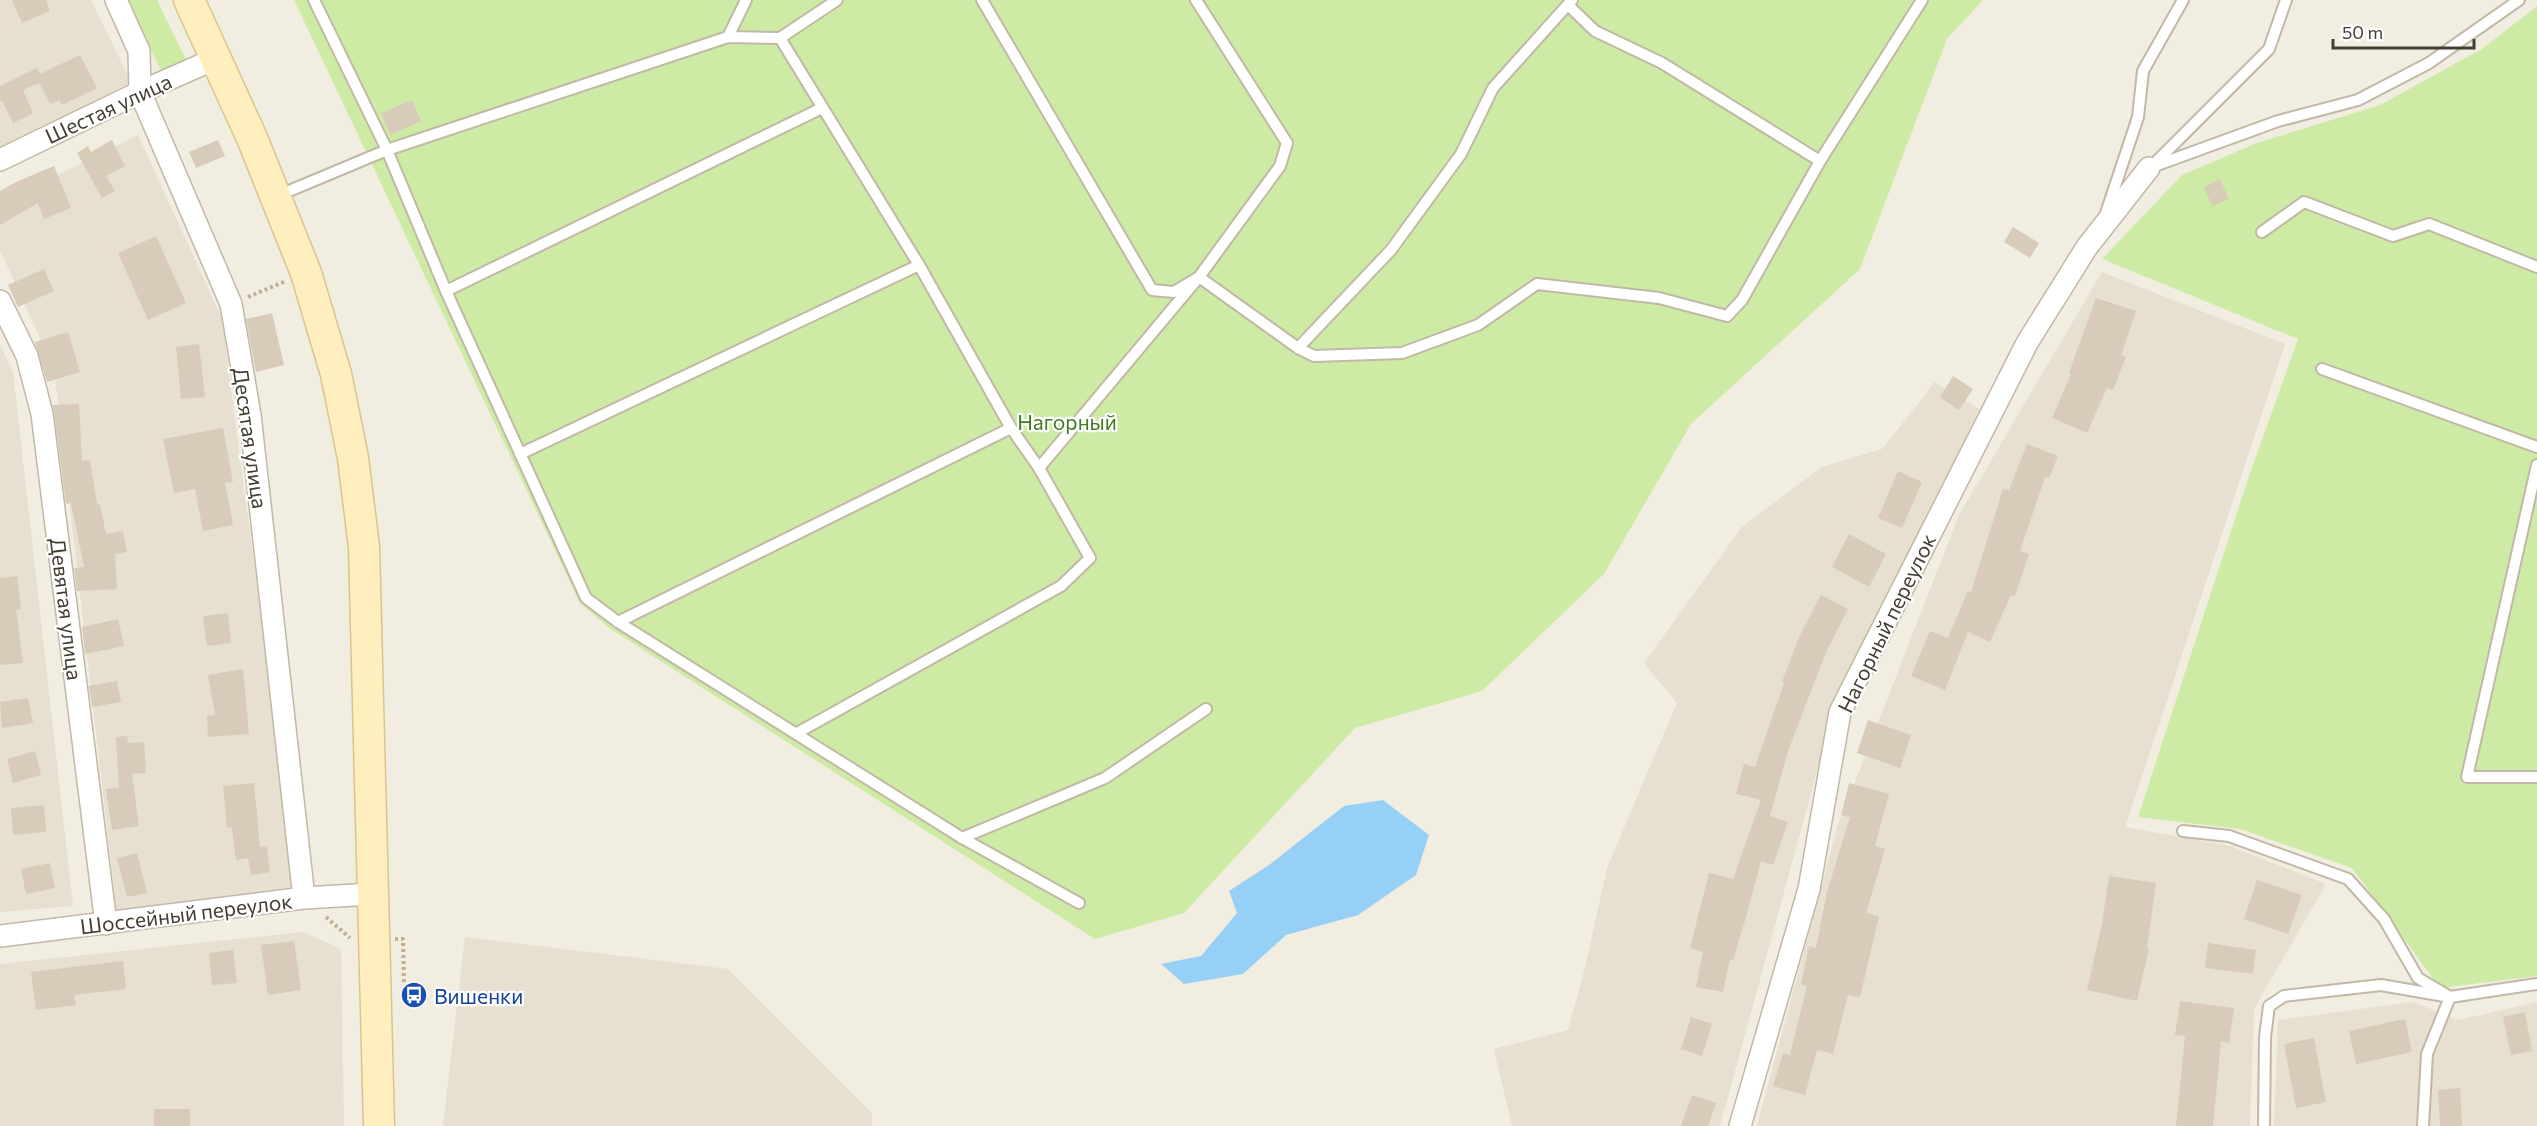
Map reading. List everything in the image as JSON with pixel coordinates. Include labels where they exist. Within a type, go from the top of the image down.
[{"type":"main road","points":[[189,0],[277,196],[306,273],[336,374],[353,458],[364,547],[379,1126]]},
{"type":"street","name":"Десятая улица","points":[[116,0],[139,51],[140,92],[231,304],[250,415],[304,898]]},
{"type":"street","name":"Шестая улица","points":[[0,160],[140,92],[217,58]]},
{"type":"street","name":"Нагорный переулок","points":[[1740,1126],[1809,889],[1840,712],[2027,343],[2087,247],[2148,170]]},
{"type":"street","name":"Девятая улица","points":[[0,301],[27,356],[42,414],[106,924]]},
{"type":"street","name":"Шоссейный переулок","points":[[0,936],[304,898],[372,894]]},
{"type":"lane","points":[[314,0],[387,150],[446,291],[586,597],[618,622],[962,838],[1079,903]]},
{"type":"lane","points":[[728,37],[746,0]]},
{"type":"lane","points":[[277,196],[387,150],[728,37],[780,38],[837,0]]},
{"type":"lane","points":[[982,0],[1152,290],[1174,292],[1198,277]]},
{"type":"lane","points":[[1039,468],[1198,277],[1280,166],[1287,143],[1196,0]]},
{"type":"lane","points":[[1198,277],[1298,348],[1314,356],[1402,353],[1478,325],[1536,284],[1659,298],[1727,316],[1742,300],[1820,161],[1922,0]]},
{"type":"lane","points":[[2104,219],[2138,117],[2143,71],[2183,0]]},
{"type":"lane","points":[[2148,170],[2269,49],[2286,0]]},
{"type":"lane","points":[[2148,170],[2278,121],[2358,100],[2429,63],[2519,0]]},
{"type":"lane","points":[[1298,348],[1390,250],[1461,154],[1493,88],[1571,3],[1595,31],[1662,63],[1820,161]]},
{"type":"lane","points":[[780,38],[919,265],[1011,428],[1039,468],[1090,558],[1061,586],[797,733]]},
{"type":"lane","points":[[446,291],[822,108]]},
{"type":"lane","points":[[2262,232],[2304,202],[2393,236],[2429,224],[2537,267]]},
{"type":"lane","points":[[519,454],[919,265]]},
{"type":"lane","points":[[2322,369],[2537,447]]},
{"type":"lane","points":[[618,622],[1011,428]]},
{"type":"lane","points":[[2537,465],[2467,777],[2537,777]]},
{"type":"lane","points":[[962,838],[1105,778],[1206,709]]},
{"type":"lane","points":[[2183,831],[2229,836],[2348,879],[2384,919],[2418,978],[2450,997]]},
{"type":"lane","points":[[2264,1126],[2265,1037],[2269,1006],[2284,996],[2381,985],[2450,997],[2537,984]]},
{"type":"lane","points":[[2423,1126],[2427,1054],[2450,997]]},
{"type":"path","points":[[231,304],[306,273]]},
{"type":"path","points":[[304,898],[353,940]]},
{"type":"shaded area","points":[[0,0],[91,0],[131,82],[0,150]]},
{"type":"shaded area","points":[[138,135],[222,319],[296,886],[117,914],[54,369],[0,250],[0,204]]},
{"type":"shaded area","points":[[2102,272],[2285,344],[2125,827],[2230,846],[2326,884],[2254,1009],[2250,1126],[1757,1126],[1837,828],[1959,515]]},
{"type":"shaded area","points":[[0,345],[13,372],[73,906],[0,912]]},
{"type":"shaded area","points":[[1935,382],[1979,409],[1825,742],[1720,1126],[1512,1126],[1494,1049],[1568,1030],[1585,968],[1607,868],[1677,703],[1644,663],[1742,527],[1822,467],[1882,449]]},
{"type":"shaded area","points":[[303,932],[341,949],[344,1126],[0,1126],[0,964]]},
{"type":"shaded area","points":[[465,937],[728,969],[872,1113],[872,1126],[443,1126]]},
{"type":"shaded area","points":[[2413,1002],[2458,1020],[2537,1002],[2537,1126],[2274,1126],[2278,1020]]},
{"type":"green space","points":[[128,0],[157,0],[186,60],[161,71]]},
{"type":"green space","name":"Нагорный","points":[[294,0],[1983,0],[1947,39],[1860,269],[1691,424],[1604,574],[1482,691],[1355,728],[1184,913],[1095,939],[609,628],[580,603]]},
{"type":"green space","points":[[2537,6],[2537,976],[2440,988],[2352,868],[2240,829],[2138,817],[2249,476],[2298,339],[2102,259],[2182,175],[2257,143],[2380,105],[2482,49]]},
{"type":"water","points":[[1383,800],[1429,835],[1416,875],[1358,915],[1286,935],[1243,974],[1184,984],[1161,964],[1201,956],[1237,913],[1229,891],[1269,865],[1344,806]]},
{"type":"building","points":[[12,0],[46,0],[50,11],[22,23]]},
{"type":"building","points":[[80,55],[97,88],[62,105],[59,100],[50,104],[39,83],[23,90],[33,113],[13,123],[2,100],[0,101],[0,86],[37,68],[40,74]]},
{"type":"building","points":[[412,100],[421,121],[390,135],[381,113]]},
{"type":"building","points":[[112,140],[125,166],[106,176],[115,191],[102,198],[77,153],[88,146],[91,152]]},
{"type":"building","points":[[218,140],[225,156],[196,168],[189,152]]},
{"type":"building","points":[[54,166],[71,208],[44,219],[38,203],[0,225],[0,191]]},
{"type":"building","points":[[2220,179],[2229,199],[2212,206],[2204,187]]},
{"type":"building","points":[[2013,227],[2039,243],[2030,258],[2004,242]]},
{"type":"building","points":[[156,236],[186,303],[148,320],[118,253]]},
{"type":"building","points":[[44,269],[54,291],[18,307],[8,285]]},
{"type":"building","points":[[2096,298],[2136,311],[2121,355],[2126,357],[2113,390],[2107,388],[2087,433],[2052,418],[2071,374],[2069,373]]},
{"type":"building","points":[[272,313],[284,365],[256,372],[246,319]]},
{"type":"building","points":[[68,332],[80,372],[47,382],[35,342]]},
{"type":"building","points":[[199,344],[205,397],[181,399],[176,347]]},
{"type":"building","points":[[1953,376],[1973,389],[1959,410],[1940,397]]},
{"type":"building","points":[[79,404],[82,461],[90,460],[97,504],[100,504],[106,534],[123,531],[127,552],[115,554],[117,589],[77,591],[74,568],[84,567],[71,503],[66,504],[53,405]]},
{"type":"building","points":[[223,428],[233,482],[225,483],[233,525],[203,531],[195,489],[174,493],[163,439]]},
{"type":"building","points":[[2027,444],[2058,456],[2049,478],[2045,477],[2020,551],[2029,554],[2015,596],[2011,595],[1990,642],[1968,632],[1945,690],[1911,676],[1930,631],[1948,638],[1968,591],[1971,592],[2003,489],[2009,490]]},
{"type":"building","points":[[1898,471],[1922,482],[1902,528],[1878,518]]},
{"type":"building","points":[[1849,534],[1886,554],[1869,587],[1832,567]]},
{"type":"building","points":[[17,576],[21,609],[16,610],[23,663],[0,665],[0,578]]},
{"type":"building","points":[[1821,595],[1848,609],[1826,652],[1788,751],[1770,816],[1788,822],[1773,865],[1761,861],[1733,960],[1730,959],[1723,992],[1696,987],[1703,952],[1690,948],[1709,873],[1733,879],[1761,800],[1736,794],[1744,764],[1755,767],[1784,683],[1782,682],[1800,635]]},
{"type":"building","points":[[228,613],[231,643],[207,646],[203,616]]},
{"type":"building","points":[[118,619],[124,646],[85,654],[82,627]]},
{"type":"building","points":[[243,669],[249,734],[208,737],[207,716],[215,715],[208,675]]},
{"type":"building","points":[[117,681],[121,702],[92,707],[89,686]]},
{"type":"building","points":[[28,698],[33,723],[2,728],[0,702]]},
{"type":"building","points":[[1868,720],[1911,735],[1900,768],[1857,753]]},
{"type":"building","points":[[127,736],[128,743],[144,742],[146,773],[132,774],[139,826],[112,830],[106,789],[119,788],[116,737]]},
{"type":"building","points":[[35,751],[41,775],[13,783],[7,759]]},
{"type":"building","points":[[254,783],[260,847],[267,846],[270,872],[251,875],[248,858],[236,860],[232,827],[227,828],[223,786]]},
{"type":"building","points":[[1849,783],[1889,794],[1875,846],[1885,849],[1866,913],[1879,916],[1860,997],[1848,995],[1833,1054],[1817,1050],[1805,1095],[1773,1086],[1783,1053],[1790,1055],[1807,986],[1801,985],[1809,946],[1816,948],[1827,892],[1850,817],[1841,815]]},
{"type":"building","points":[[44,805],[46,832],[13,835],[11,808]]},
{"type":"building","points":[[137,853],[147,893],[127,897],[117,858]]},
{"type":"building","points":[[50,863],[55,888],[26,894],[21,869]]},
{"type":"building","points":[[2109,876],[2156,883],[2147,948],[2149,948],[2137,1001],[2087,990],[2102,924]]},
{"type":"building","points":[[2257,880],[2302,895],[2288,934],[2244,919]]},
{"type":"building","points":[[294,941],[301,990],[268,995],[261,945]]},
{"type":"building","points":[[2208,943],[2256,950],[2253,974],[2205,968]]},
{"type":"building","points":[[233,950],[237,983],[212,985],[209,953]]},
{"type":"building","points":[[123,961],[126,989],[74,995],[76,1005],[36,1010],[31,972]]},
{"type":"building","points":[[2180,1001],[2234,1008],[2229,1043],[2221,1041],[2213,1126],[2176,1126],[2185,1036],[2175,1035]]},
{"type":"building","points":[[2525,1012],[2532,1051],[2511,1055],[2503,1017]]},
{"type":"building","points":[[1691,1017],[1712,1024],[1702,1056],[1681,1049]]},
{"type":"building","points":[[2405,1019],[2412,1052],[2356,1064],[2349,1031]]},
{"type":"building","points":[[2314,1038],[2326,1102],[2296,1108],[2284,1044]]},
{"type":"building","points":[[2460,1088],[2462,1126],[2440,1126],[2438,1090]]},
{"type":"building","points":[[1692,1095],[1716,1103],[1708,1126],[1681,1126]]},
{"type":"building","points":[[154,1109],[190,1109],[190,1126],[154,1126]]},
{"type":"place","name":"Вишенки","points":[[414,995]]}]
